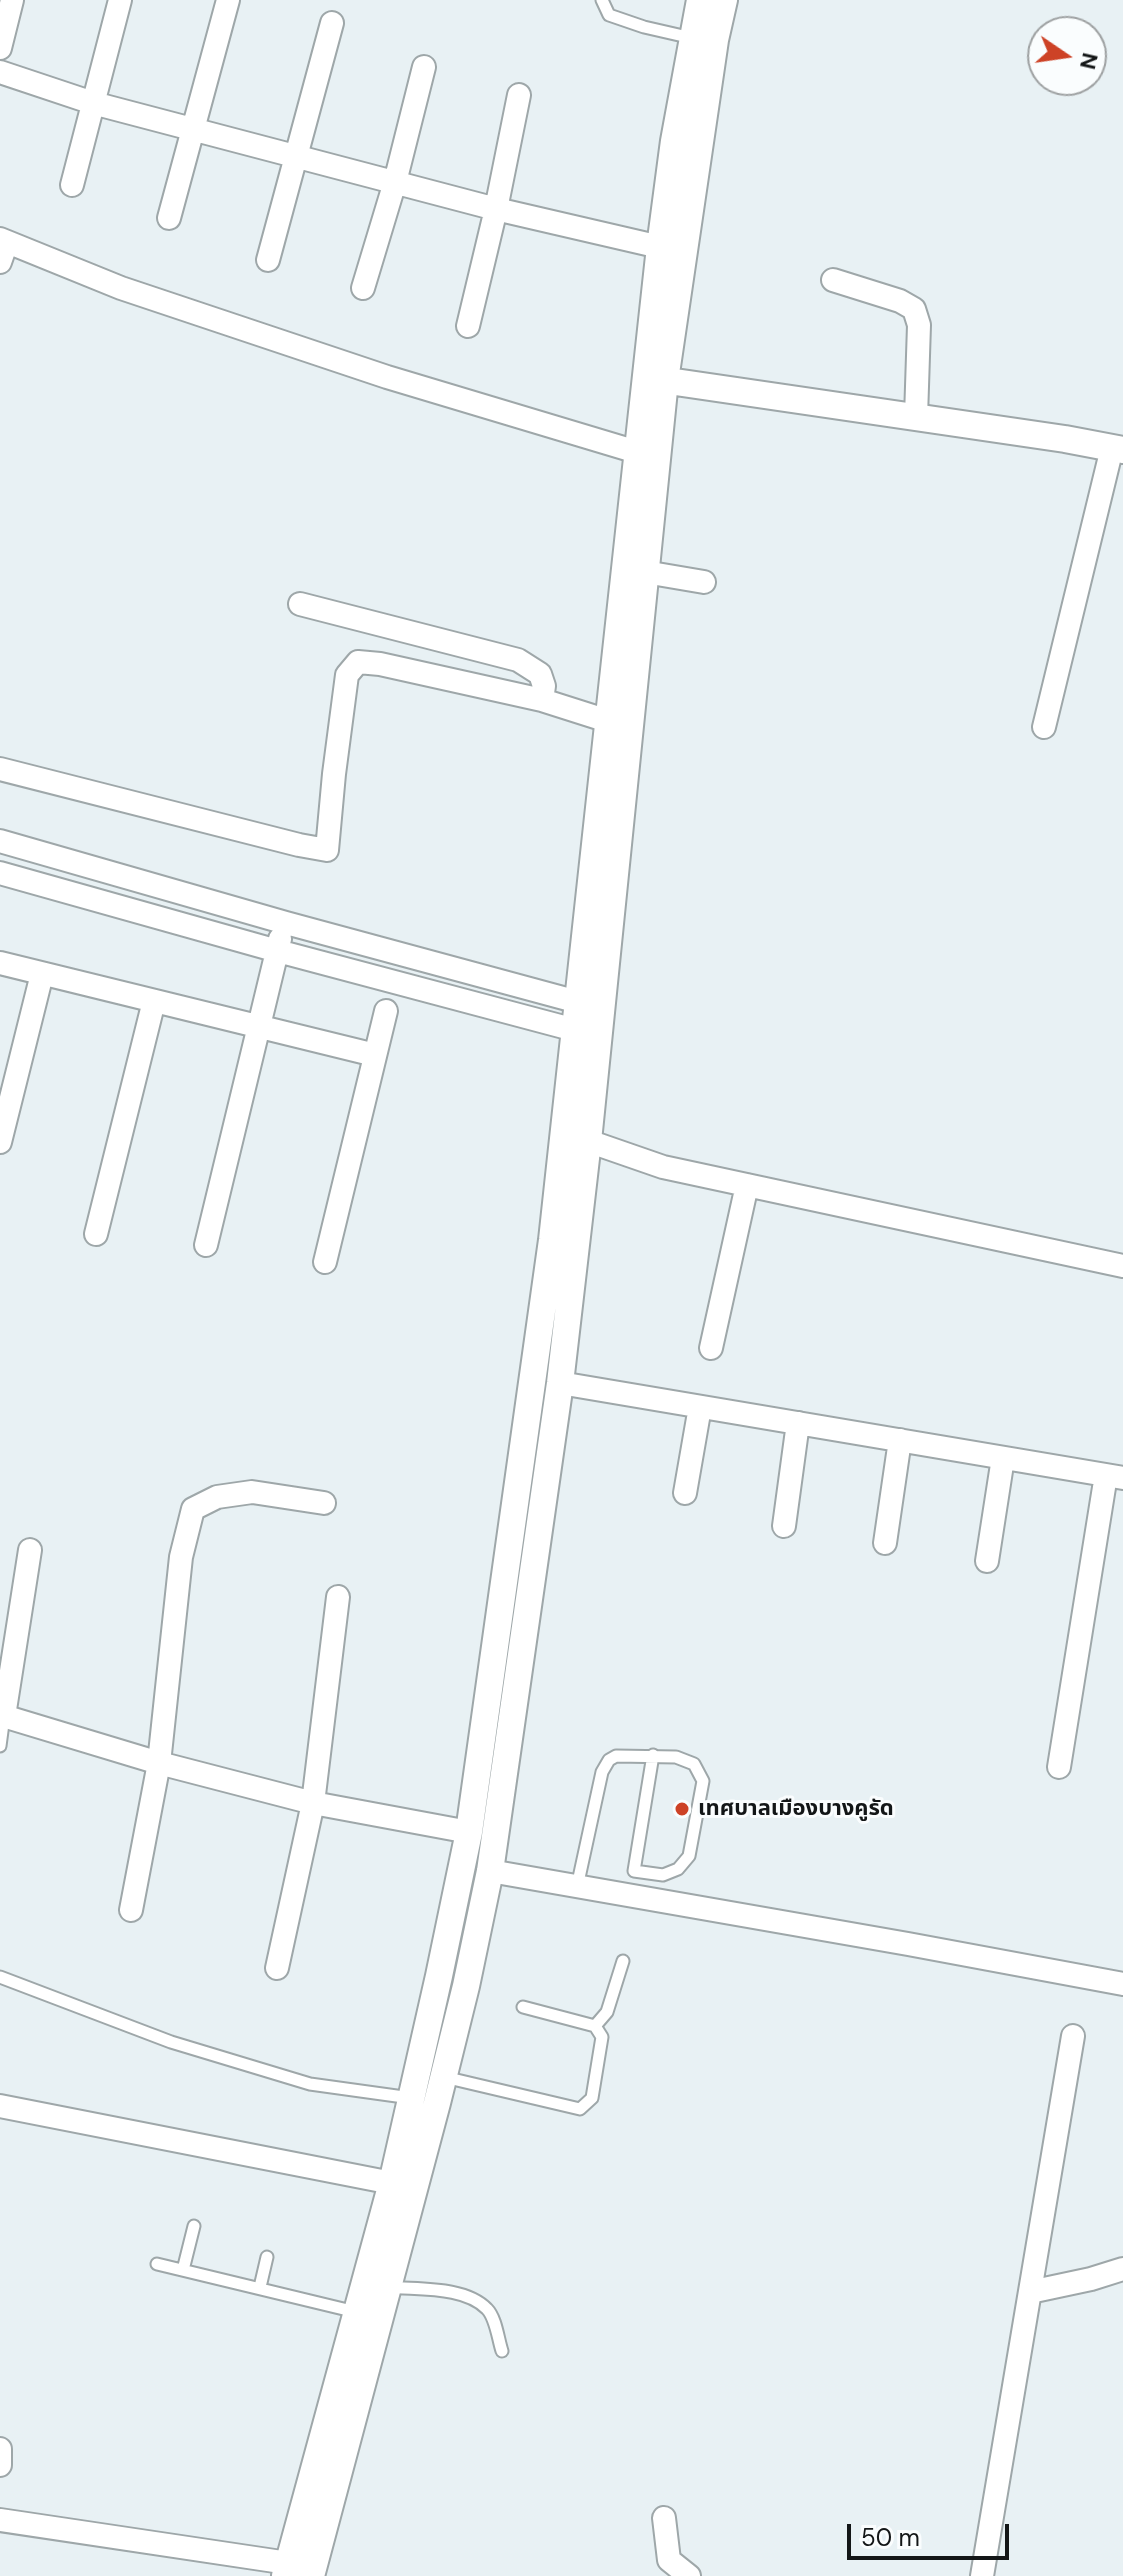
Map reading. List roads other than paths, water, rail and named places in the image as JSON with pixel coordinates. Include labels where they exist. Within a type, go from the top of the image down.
[{"type":"street","points":[[0,48],[12,0]]},
{"type":"street","points":[[72,185],[120,0]]},
{"type":"street","points":[[169,218],[228,0]]},
{"type":"street","points":[[295,2572],[388,2287],[466,1986],[490,1871],[560,1383],[588,1141],[645,572],[660,247],[700,0]]},
{"type":"street","points":[[295,2572],[357,2312],[392,2183],[469,1832],[552,1240],[637,452],[655,379],[724,0]]},
{"type":"street","points":[[268,260],[332,23]]},
{"type":"street","points":[[363,288],[395,182],[424,67]]},
{"type":"street","points":[[0,72],[93,103],[496,209],[660,247]]},
{"type":"street","points":[[468,326],[519,95]]},
{"type":"street","points":[[2,248],[387,377],[637,452]]},
{"type":"street","points":[[833,280],[900,301],[914,309],[919,325],[916,417]]},
{"type":"street","points":[[655,379],[1118,449],[1044,727]]},
{"type":"street","points":[[645,572],[704,582]]},
{"type":"street","points":[[300,604],[518,660],[540,674],[544,686],[542,700]]},
{"type":"street","points":[[0,769],[327,850],[347,675],[358,662],[380,664],[542,700],[608,721]]},
{"type":"street","points":[[0,841],[578,1002]]},
{"type":"street","points":[[0,873],[575,1030]]},
{"type":"street","points":[[206,1245],[284,922]]},
{"type":"street","points":[[0,963],[375,1055]]},
{"type":"street","points":[[0,1142],[42,974]]},
{"type":"street","points":[[96,1234],[154,1001]]},
{"type":"street","points":[[325,1262],[386,1011]]},
{"type":"street","points":[[588,1141],[663,1167],[1123,1266]]},
{"type":"street","points":[[711,1348],[747,1185]]},
{"type":"street","points":[[532,1379],[1114,1476],[1059,1767]]},
{"type":"street","points":[[685,1493],[700,1407]]},
{"type":"street","points":[[784,1526],[798,1423]]},
{"type":"street","points":[[885,1543],[900,1440]]},
{"type":"street","points":[[987,1561],[1003,1458]]},
{"type":"street","points":[[131,1910],[159,1763],[181,1557],[193,1509],[217,1497],[252,1492],[324,1503]]},
{"type":"street","points":[[30,1550],[2,1716],[159,1763],[313,1803],[495,1837]]},
{"type":"street","points":[[277,1968],[313,1803],[338,1597]]},
{"type":"street","points":[[462,1865],[1123,1984]]},
{"type":"street","points":[[982,2576],[1073,2036]]},
{"type":"street","points":[[0,2106],[392,2183]]},
{"type":"street","points":[[1030,2292],[1123,2269]]},
{"type":"street","points":[[0,2449],[0,2465]]},
{"type":"street","points":[[664,2518],[669,2560],[689,2576]]},
{"type":"street","points":[[0,2520],[295,2572]]},
{"type":"lane","points":[[602,0],[609,15],[692,38]]},
{"type":"lane","points":[[0,1746],[2,1716]]},
{"type":"lane","points":[[631,1897],[653,1755]]},
{"type":"lane","points":[[577,1887],[602,1772],[609,1760],[616,1756],[653,1755],[676,1757],[694,1764],[703,1781],[689,1856],[678,1869],[663,1875],[634,1871]]},
{"type":"lane","points":[[595,2026],[607,2012],[623,1961]]},
{"type":"lane","points":[[0,1977],[171,2042],[310,2084],[411,2098]]},
{"type":"lane","points":[[443,2077],[580,2109],[592,2098],[602,2037],[595,2026],[523,2007]]},
{"type":"lane","points":[[183,2270],[194,2226]]},
{"type":"lane","points":[[260,2287],[267,2257]]},
{"type":"lane","points":[[157,2264],[357,2312]]},
{"type":"lane","points":[[388,2287],[471,2298],[489,2311],[502,2351]]},
{"type":"place","name":"เทศบาลเมืองบางคูรัด","points":[[682,1809]]}]
